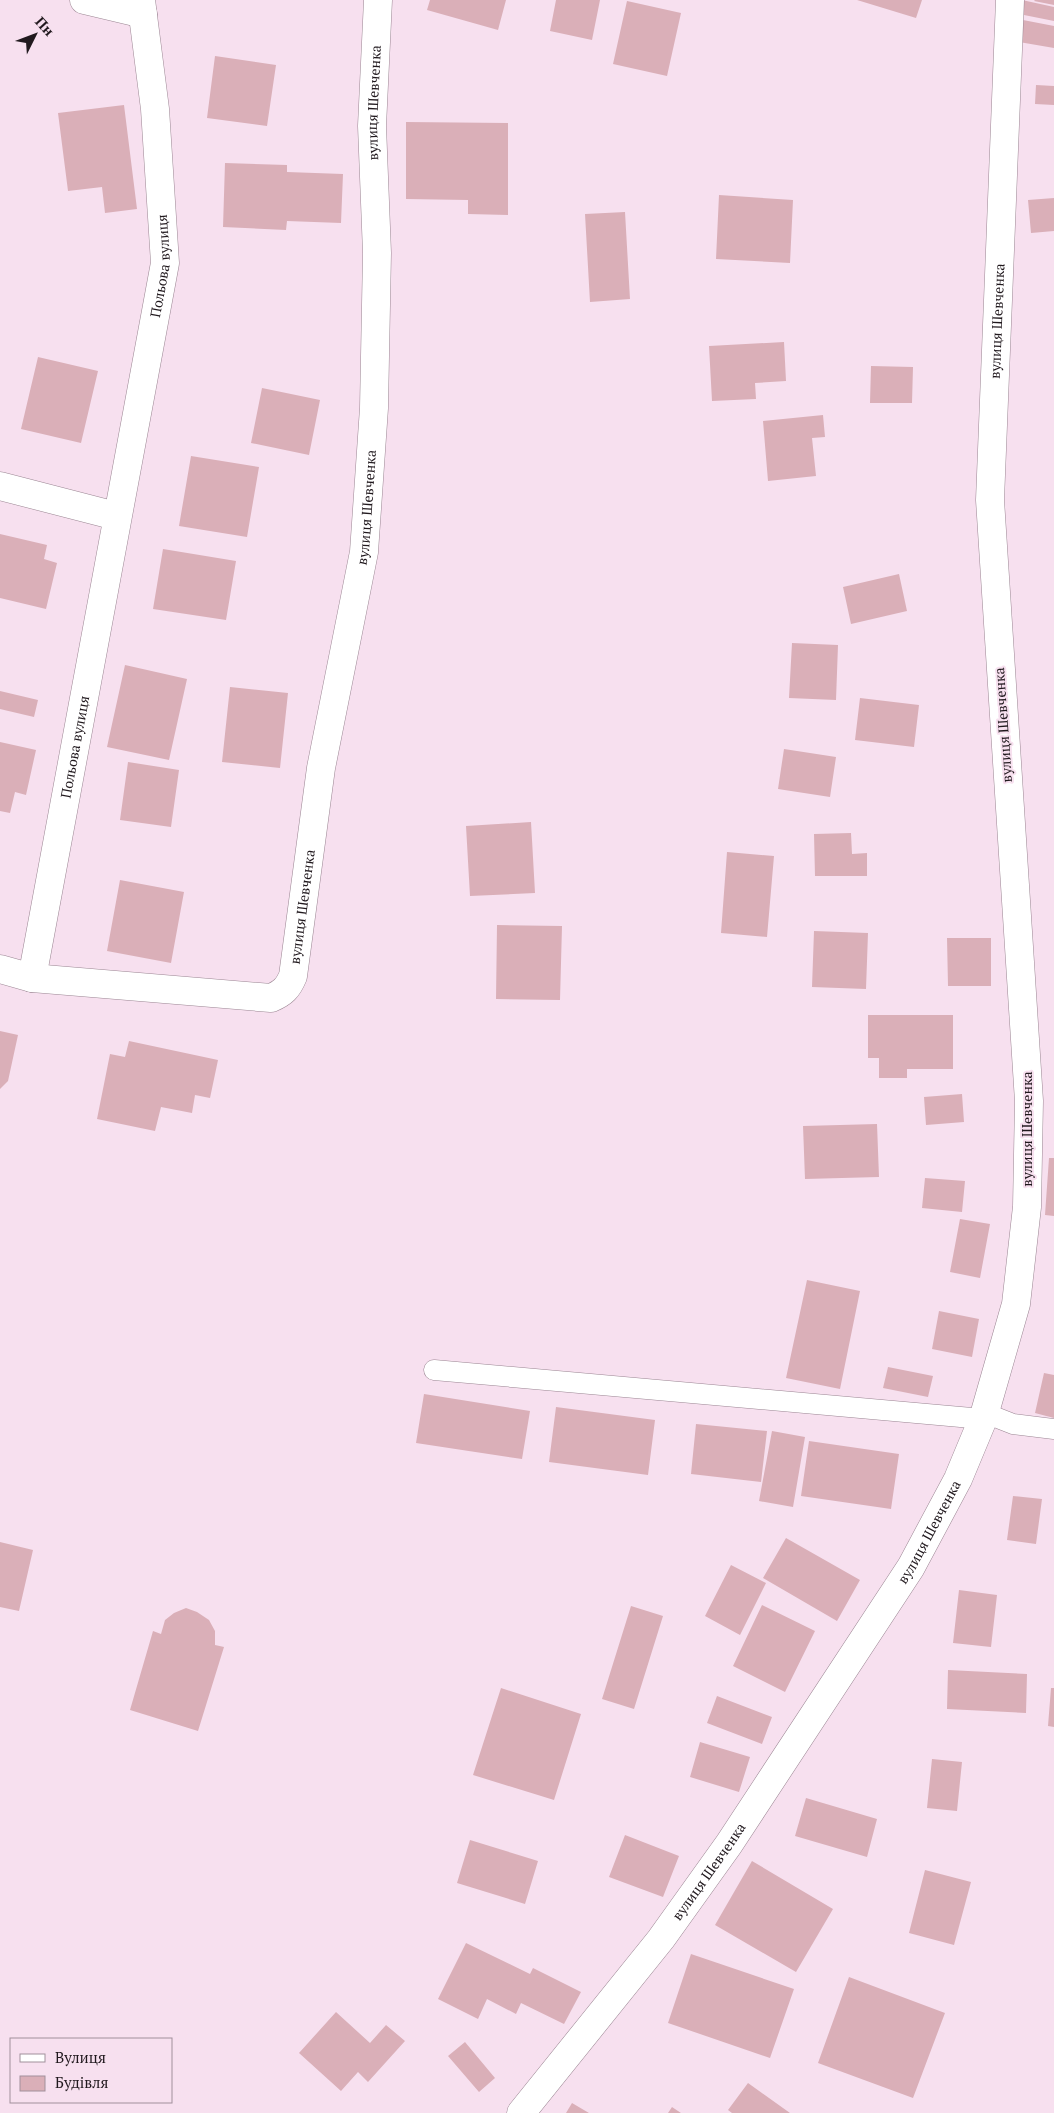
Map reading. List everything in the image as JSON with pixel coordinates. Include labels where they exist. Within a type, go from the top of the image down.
[{"type":"street","name":"Польова вулиця","points":[[32,978],[116,516],[165,263],[155,109],[142,7],[84,0]]},
{"type":"street","name":"вулиця Шевченка","points":[[32,978],[271,998],[285,991],[293,976],[321,768],[364,552],[374,408],[376,253],[372,126],[378,0]]},
{"type":"street","name":"вулиця Шевченка","points":[[521,2113],[661,1939],[729,1844],[911,1567],[958,1479],[984,1416],[1016,1304],[1027,1207],[1029,1101],[990,500],[1010,0]]},
{"type":"street","points":[[0,486],[116,516]]},
{"type":"street","points":[[0,969],[32,978]]},
{"type":"lane","points":[[434,1370],[984,1416],[1013,1424],[1054,1429]]},
{"type":"building","points":[[430,0],[506,0],[498,30],[427,10]]},
{"type":"building","points":[[556,0],[600,0],[592,40],[550,31]]},
{"type":"building","points":[[857,0],[922,0],[916,18]]},
{"type":"building","points":[[1022,0],[1054,7],[1054,21],[1019,14]]},
{"type":"building","points":[[1054,0],[1054,5],[1034,1]]},
{"type":"building","points":[[627,1],[681,13],[667,76],[613,64]]},
{"type":"building","points":[[1023,20],[1054,26],[1054,48],[1019,42]]},
{"type":"building","points":[[215,56],[276,65],[267,126],[207,118]]},
{"type":"building","points":[[1036,85],[1054,86],[1054,105],[1035,104]]},
{"type":"building","points":[[124,105],[137,209],[105,213],[102,187],[68,191],[58,113]]},
{"type":"building","points":[[406,122],[508,123],[508,215],[468,214],[468,200],[406,199]]},
{"type":"building","points":[[225,163],[287,165],[287,172],[343,174],[341,223],[287,221],[286,230],[223,227]]},
{"type":"building","points":[[719,195],[793,200],[790,263],[716,259]]},
{"type":"building","points":[[1054,198],[1054,231],[1031,233],[1028,200]]},
{"type":"building","points":[[625,212],[630,299],[590,302],[585,214]]},
{"type":"building","points":[[784,342],[786,381],[755,383],[756,399],[712,401],[709,346]]},
{"type":"building","points":[[38,357],[98,371],[81,443],[21,429]]},
{"type":"building","points":[[871,366],[913,367],[912,403],[870,403]]},
{"type":"building","points":[[262,388],[320,400],[309,455],[251,443]]},
{"type":"building","points":[[823,415],[825,437],[812,438],[816,476],[768,481],[763,421]]},
{"type":"building","points":[[191,456],[259,467],[247,537],[179,526]]},
{"type":"building","points":[[0,534],[47,545],[44,559],[57,563],[46,609],[0,598]]},
{"type":"building","points":[[163,549],[236,561],[226,620],[153,609]]},
{"type":"building","points":[[899,574],[907,611],[851,624],[843,587]]},
{"type":"building","points":[[792,643],[838,645],[836,700],[789,698]]},
{"type":"building","points":[[125,665],[187,679],[169,760],[107,747]]},
{"type":"building","points":[[230,687],[288,693],[280,768],[222,762]]},
{"type":"building","points":[[0,691],[38,700],[34,717],[0,709]]},
{"type":"building","points":[[860,698],[919,705],[914,747],[855,740]]},
{"type":"building","points":[[0,742],[36,750],[26,795],[15,792],[10,813],[0,811]]},
{"type":"building","points":[[784,749],[836,757],[830,797],[778,789]]},
{"type":"building","points":[[128,762],[179,770],[171,827],[120,820]]},
{"type":"building","points":[[531,822],[535,893],[470,896],[466,826]]},
{"type":"building","points":[[851,833],[852,854],[867,853],[867,876],[815,876],[814,834]]},
{"type":"building","points":[[727,852],[774,856],[767,937],[721,933]]},
{"type":"building","points":[[120,880],[184,892],[171,963],[107,951]]},
{"type":"building","points":[[497,925],[562,926],[560,1000],[496,999]]},
{"type":"building","points":[[814,931],[868,933],[866,989],[812,987]]},
{"type":"building","points":[[947,938],[991,938],[991,986],[948,986]]},
{"type":"building","points":[[868,1015],[953,1015],[953,1069],[907,1069],[907,1078],[879,1078],[879,1058],[868,1058]]},
{"type":"building","points":[[0,1031],[18,1035],[8,1081],[0,1089]]},
{"type":"building","points":[[129,1041],[218,1060],[210,1098],[195,1095],[192,1113],[161,1107],[155,1131],[97,1119],[110,1054],[125,1057]]},
{"type":"building","points":[[962,1094],[964,1122],[926,1125],[924,1097]]},
{"type":"building","points":[[877,1124],[879,1177],[805,1179],[803,1126]]},
{"type":"building","points":[[1049,1158],[1054,1158],[1054,1216],[1045,1215]]},
{"type":"building","points":[[925,1178],[965,1181],[962,1212],[922,1208]]},
{"type":"building","points":[[960,1219],[990,1224],[980,1278],[950,1272]]},
{"type":"building","points":[[807,1280],[860,1291],[840,1389],[786,1378]]},
{"type":"building","points":[[939,1311],[979,1319],[972,1357],[932,1349]]},
{"type":"building","points":[[888,1367],[933,1376],[928,1397],[883,1388]]},
{"type":"building","points":[[1044,1373],[1054,1375],[1054,1418],[1035,1413]]},
{"type":"building","points":[[424,1394],[530,1411],[522,1459],[416,1443]]},
{"type":"building","points":[[556,1407],[655,1420],[648,1475],[549,1462]]},
{"type":"building","points":[[696,1424],[767,1431],[761,1482],[691,1474]]},
{"type":"building","points":[[772,1431],[805,1437],[793,1507],[759,1501]]},
{"type":"building","points":[[809,1441],[899,1454],[891,1509],[801,1496]]},
{"type":"building","points":[[1013,1496],[1042,1499],[1036,1544],[1007,1540]]},
{"type":"building","points":[[786,1538],[860,1580],[837,1621],[763,1578]]},
{"type":"building","points":[[0,1542],[33,1550],[19,1611],[0,1607]]},
{"type":"building","points":[[731,1565],[766,1583],[740,1635],[705,1616]]},
{"type":"building","points":[[959,1590],[997,1595],[991,1647],[953,1643]]},
{"type":"building","points":[[762,1605],[815,1631],[785,1692],[733,1666]]},
{"type":"building","points":[[631,1606],[663,1616],[634,1709],[602,1699]]},
{"type":"building","points":[[186,1608],[197,1612],[209,1620],[215,1631],[215,1645],[224,1647],[198,1731],[130,1710],[153,1631],[161,1634],[165,1620],[174,1613]]},
{"type":"building","points":[[948,1670],[1027,1674],[1026,1713],[947,1709]]},
{"type":"building","points":[[501,1688],[581,1714],[554,1800],[473,1775]]},
{"type":"building","points":[[1051,1688],[1054,1688],[1054,1727],[1048,1726]]},
{"type":"building","points":[[717,1696],[772,1717],[762,1744],[707,1723]]},
{"type":"building","points":[[700,1742],[750,1757],[739,1792],[690,1777]]},
{"type":"building","points":[[932,1759],[962,1762],[957,1811],[927,1808]]},
{"type":"building","points":[[806,1798],[877,1819],[867,1857],[795,1836]]},
{"type":"building","points":[[625,1835],[679,1856],[663,1897],[609,1877]]},
{"type":"building","points":[[470,1840],[538,1861],[525,1904],[457,1883]]},
{"type":"building","points":[[752,1861],[833,1909],[796,1972],[715,1925]]},
{"type":"building","points":[[925,1870],[971,1882],[954,1945],[909,1933]]},
{"type":"building","points":[[466,1943],[530,1974],[533,1968],[581,1992],[564,2024],[521,2003],[516,2014],[487,1999],[478,2019],[438,1999]]},
{"type":"building","points":[[691,1954],[794,1989],[770,2058],[668,2023]]},
{"type":"building","points":[[849,1977],[945,2013],[913,2098],[818,2063]]},
{"type":"building","points":[[336,2012],[370,2043],[386,2025],[405,2041],[368,2082],[358,2072],[341,2091],[299,2053]]},
{"type":"building","points":[[465,2042],[495,2078],[479,2092],[448,2056]]},
{"type":"building","points":[[748,2083],[790,2113],[732,2113],[728,2110]]},
{"type":"building","points":[[572,2103],[589,2113],[566,2113]]},
{"type":"building","points":[[672,2107],[681,2113],[668,2113]]}]
